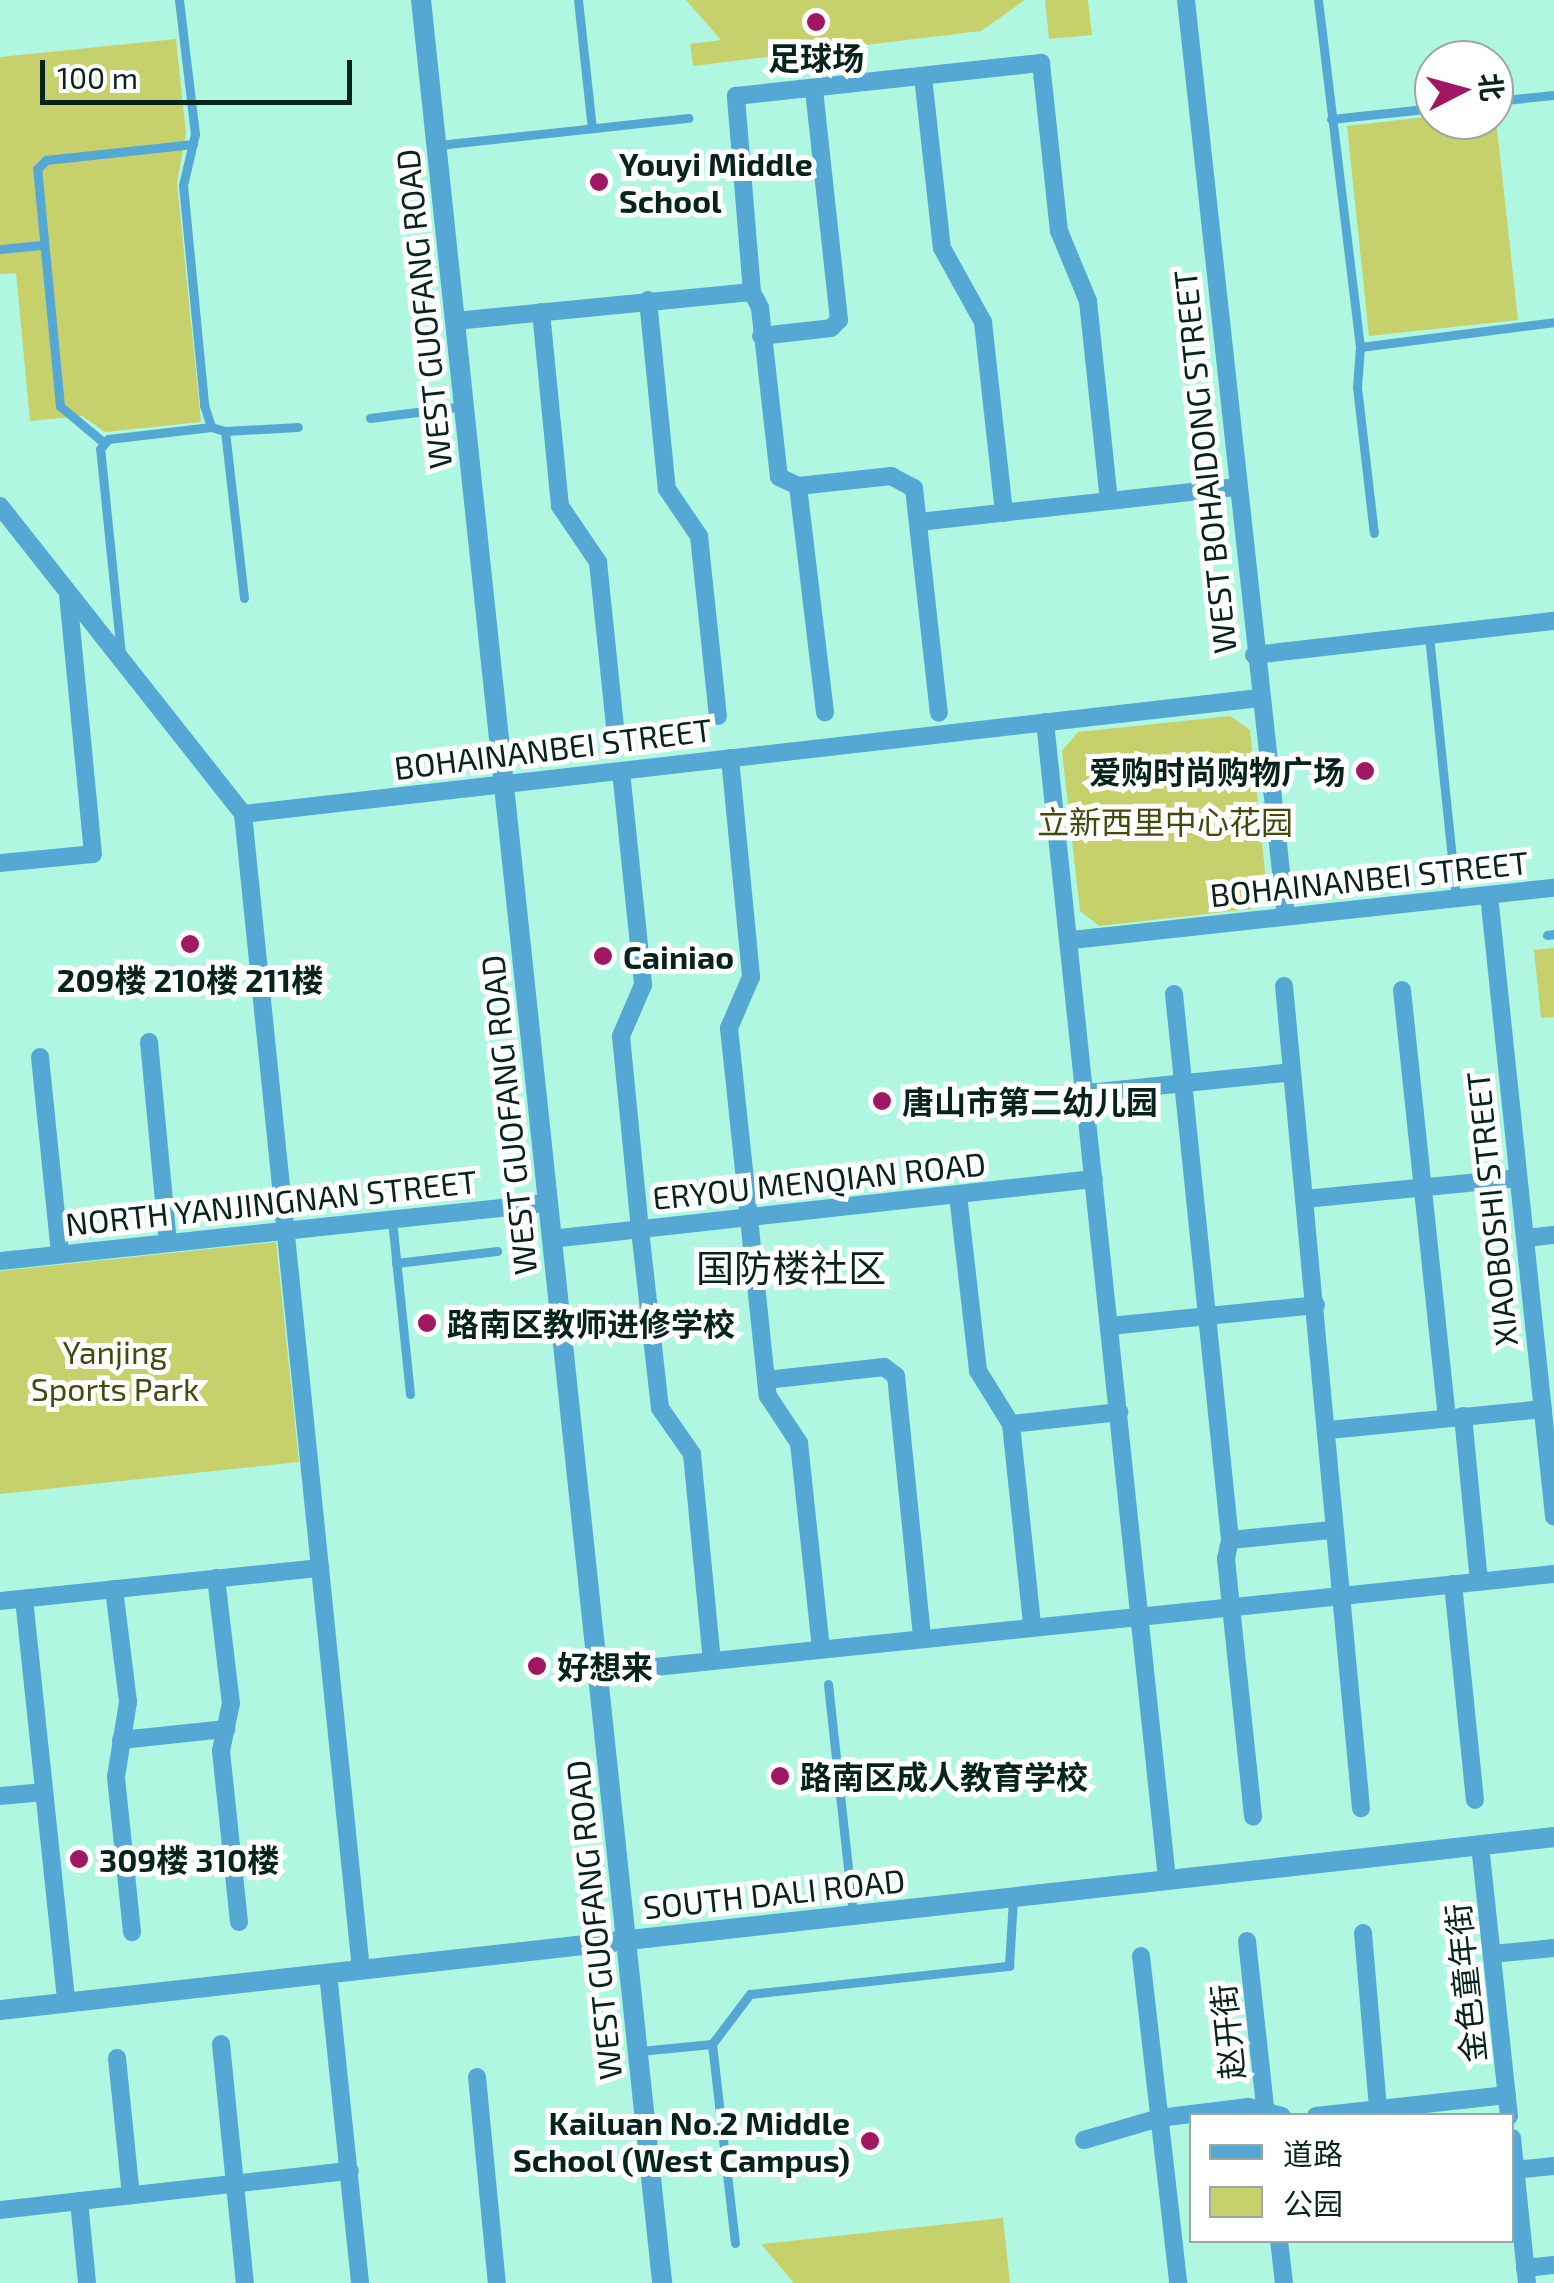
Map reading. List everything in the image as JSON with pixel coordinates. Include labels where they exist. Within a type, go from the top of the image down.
[{"type":"street","name":"WEST GUOFANG ROAD","points":[[421,0],[662,2283]]},
{"type":"street","name":"WEST BOHAIDONG STREET","points":[[1186,0],[1254,655],[1286,917]]},
{"type":"street","points":[[939,713],[914,488],[901,476],[798,486],[775,468],[761,336],[752,292],[736,96],[1041,63],[1060,231],[1088,301],[1110,501]]},
{"type":"street","points":[[924,77],[942,248],[983,322],[1004,513]]},
{"type":"street","points":[[761,336],[831,328],[839,320],[814,88]]},
{"type":"street","points":[[454,321],[752,292]]},
{"type":"street","points":[[648,300],[666,489],[699,536],[718,716]]},
{"type":"street","points":[[540,312],[560,506],[598,562],[614,726]]},
{"type":"street","points":[[798,486],[825,712]]},
{"type":"street","points":[[920,522],[1237,487]]},
{"type":"street","points":[[0,506],[243,814],[360,1969]]},
{"type":"street","points":[[0,863],[93,854],[68,593]]},
{"type":"street","points":[[1254,655],[1554,620]]},
{"type":"street","name":"BOHAINANBEI STREET","points":[[243,814],[1259,698]]},
{"type":"street","points":[[1046,722],[1072,940],[1167,1878]]},
{"type":"street","points":[[730,758],[751,977],[729,1028],[748,1218],[768,1396],[800,1442],[821,1648]]},
{"type":"street","points":[[622,771],[643,985],[621,1036],[640,1230],[660,1408],[692,1454],[712,1660]]},
{"type":"street","name":"BOHAINANBEI STREET","points":[[1072,940],[1554,888]]},
{"type":"street","name":"XIAOBOSHI STREET","points":[[1488,895],[1554,1518]]},
{"type":"street","points":[[1284,986],[1329,1430],[1324,1448],[1362,1808]]},
{"type":"street","points":[[1402,990],[1423,1186],[1479,1581]]},
{"type":"street","points":[[1174,994],[1230,1540],[1231,1604],[1253,1817]]},
{"type":"street","points":[[149,1042],[168,1242]]},
{"type":"street","points":[[40,1057],[60,1254]]},
{"type":"street","points":[[1087,1092],[1292,1072]]},
{"type":"street","points":[[1306,1199],[1518,1178]]},
{"type":"street","name":"ERYOU MENQIAN ROAD","points":[[551,1239],[1094,1180]]},
{"type":"street","points":[[958,1195],[978,1372],[1011,1424],[1032,1625]]},
{"type":"street","name":"NORTH YANJINGNAN STREET","points":[[0,1260],[547,1203]]},
{"type":"street","points":[[1525,1238],[1554,1236]]},
{"type":"street","points":[[1110,1326],[1316,1305]]},
{"type":"street","points":[[766,1380],[884,1367],[896,1376],[922,1637]]},
{"type":"street","points":[[1329,1430],[1542,1409]]},
{"type":"street","points":[[1011,1424],[1119,1412]]},
{"type":"street","points":[[1230,1540],[1332,1530]]},
{"type":"street","points":[[0,1601],[320,1568]]},
{"type":"street","points":[[597,1673],[1140,1613],[1554,1574]]},
{"type":"street","points":[[216,1578],[231,1702],[221,1752],[239,1922]]},
{"type":"street","points":[[1452,1584],[1475,1800]]},
{"type":"street","points":[[114,1589],[128,1702],[116,1776],[132,1932]]},
{"type":"street","points":[[24,1598],[66,1997]]},
{"type":"street","points":[[121,1740],[226,1729]]},
{"type":"street","points":[[0,1796],[44,1792]]},
{"type":"street","name":"SOUTH DALI ROAD","points":[[0,2010],[1554,1837]]},
{"type":"street","name":"金色童年街","points":[[1480,1845],[1509,2113]]},
{"type":"street","points":[[1363,1933],[1378,2109]]},
{"type":"street","name":"赵开街","points":[[1247,1942],[1271,2113]]},
{"type":"street","points":[[1492,1954],[1554,1948]]},
{"type":"street","points":[[1142,1956],[1178,2283]]},
{"type":"street","points":[[328,1973],[360,2283]]},
{"type":"street","points":[[221,2044],[245,2283]]},
{"type":"street","points":[[118,2058],[131,2195]]},
{"type":"street","points":[[477,2077],[497,2283]]},
{"type":"street","points":[[1343,2113],[1507,2096]]},
{"type":"street","points":[[1084,2140],[1160,2118],[1189,2117]]},
{"type":"street","points":[[1514,2159],[1526,2276],[1554,2265]]},
{"type":"street","points":[[1515,2170],[1554,2166]]},
{"type":"street","points":[[0,2210],[350,2172]]},
{"type":"street","points":[[79,2201],[87,2283]]},
{"type":"street","points":[[1280,2243],[1284,2283]]},
{"type":"lane","points":[[179,0],[194,144],[183,185],[211,426]]},
{"type":"lane","points":[[578,0],[592,128]]},
{"type":"lane","points":[[1318,0],[1360,347],[1357,387],[1374,532]]},
{"type":"lane","points":[[1514,99],[1554,95]]},
{"type":"lane","points":[[1331,119],[1414,110]]},
{"type":"lane","points":[[436,145],[688,118]]},
{"type":"lane","points":[[122,660],[103,442],[60,406],[35,178],[46,160],[194,144]]},
{"type":"lane","points":[[0,249],[42,245]]},
{"type":"lane","points":[[1360,347],[1554,322]]},
{"type":"lane","points":[[370,418],[464,406]]},
{"type":"lane","points":[[103,442],[211,426],[225,431],[298,426]]},
{"type":"lane","points":[[225,431],[244,598]]},
{"type":"lane","points":[[1429,634],[1456,898]]},
{"type":"lane","points":[[392,1220],[410,1394]]},
{"type":"lane","points":[[396,1263],[498,1251]]},
{"type":"lane","points":[[828,1684],[853,1914]]},
{"type":"lane","points":[[735,2243],[712,2044],[750,1994],[1009,1966],[1013,1896]]},
{"type":"lane","points":[[637,2052],[712,2044]]},
{"type":"green space","points":[[686,0],[1025,0],[981,31],[693,66],[690,44],[721,40]]},
{"type":"green space","points":[[1045,0],[1088,0],[1092,35],[1049,39]]},
{"type":"green space","points":[[176,39],[186,134],[177,183],[201,422],[105,432],[82,416],[30,421],[16,273],[0,274],[0,57]]},
{"type":"green space","points":[[1414,118],[1414,140],[1498,140],[1518,320],[1369,336],[1347,126]]},
{"type":"green space","name":"立新西里中心花园","points":[[1230,716],[1250,730],[1267,890],[1251,909],[1099,926],[1080,911],[1062,751],[1078,732]]},
{"type":"green space","points":[[1554,948],[1554,1017],[1541,1018],[1534,950]]},
{"type":"green space","name":"Yanjing Sports Park","points":[[276,1242],[299,1462],[0,1494],[0,1271]]},
{"type":"green space","points":[[1003,2218],[1010,2283],[794,2283],[761,2244]]},
{"type":"place","name":"足球场","points":[[816,22]]},
{"type":"place","name":"Youyi Middle School","points":[[599,182]]},
{"type":"place","name":"爱购时尚购物广场","points":[[1365,771]]},
{"type":"place","name":"209楼 210楼 211楼","points":[[190,944]]},
{"type":"place","name":"Cainiao","points":[[603,956]]},
{"type":"place","name":"唐山市第二幼儿园","points":[[882,1101]]},
{"type":"place","name":"路南区教师进修学校","points":[[427,1323]]},
{"type":"place","name":"好想来","points":[[537,1666]]},
{"type":"place","name":"路南区成人教育学校","points":[[780,1776]]},
{"type":"place","name":"309楼 310楼","points":[[79,1859]]},
{"type":"place","name":"Kailuan No.2 Middle School (West Campus)","points":[[870,2141]]},
{"type":"district","name":"国防楼社区","points":[[791,1268]]}]
